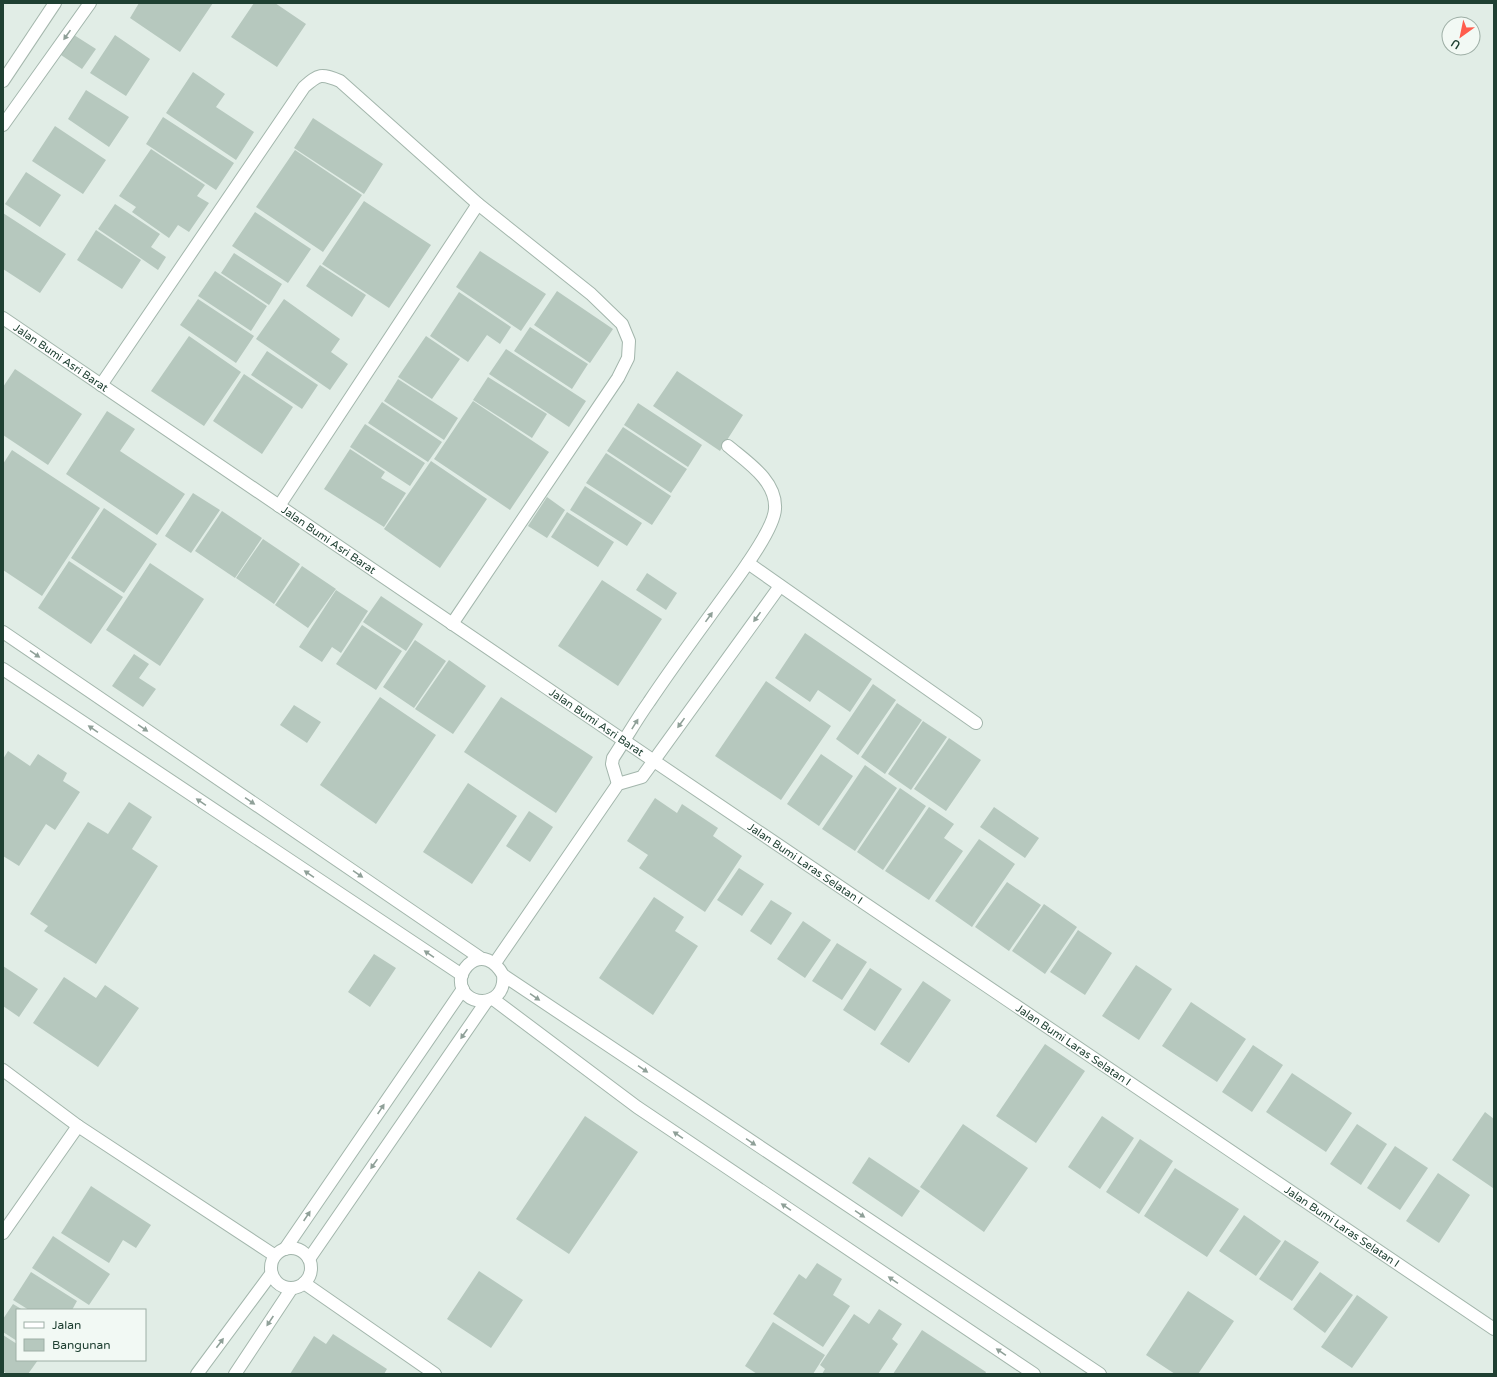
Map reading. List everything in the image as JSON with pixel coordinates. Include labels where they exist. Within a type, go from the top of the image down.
[{"type":"street","points":[[3,81],[56,3]]},
{"type":"street","points":[[3,125],[90,3]]},
{"type":"street","points":[[101,385],[304,87],[315,77],[326,75],[340,81],[478,204],[591,294],[622,324],[629,341],[628,358],[618,378],[452,624]]},
{"type":"street","points":[[279,506],[478,204]]},
{"type":"street","name":"Jalan Bumi Asri Barat","points":[[3,318],[654,761]]},
{"type":"street","points":[[618,784],[612,764],[613,758],[648,703],[748,563],[768,529],[775,510],[774,497],[768,484],[752,465],[728,446]]},
{"type":"street","points":[[748,563],[976,723]]},
{"type":"street","points":[[495,963],[618,784],[642,777],[780,586]]},
{"type":"street","points":[[3,632],[482,959],[495,963],[503,975],[1100,1374]]},
{"type":"street","points":[[3,669],[462,975]]},
{"type":"street","name":"Jalan Bumi Laras Selatan I","points":[[654,761],[1494,1329]]},
{"type":"street","points":[[482,959],[469,964],[462,975],[461,982],[466,995],[478,1001],[489,1000],[637,1107],[1034,1374]]},
{"type":"street","points":[[308,1258],[489,1000],[502,989],[504,982],[503,975]]},
{"type":"street","points":[[285,1249],[463,989]]},
{"type":"street","points":[[3,1070],[78,1126],[274,1256]]},
{"type":"street","points":[[3,1233],[78,1126]]},
{"type":"street","points":[[285,1249],[299,1249],[308,1258],[311,1265],[309,1278],[299,1287],[292,1288],[279,1285],[271,1274],[271,1262],[274,1256],[279,1251],[285,1249]]},
{"type":"street","points":[[196,1374],[271,1274]]},
{"type":"street","points":[[304,1283],[435,1374]]},
{"type":"street","points":[[235,1374],[292,1288]]},
{"type":"building","points":[[139,3],[213,3],[180,52],[130,18]]},
{"type":"building","points":[[254,3],[275,3],[306,24],[277,67],[231,37]]},
{"type":"building","points":[[74,35],[96,49],[82,69],[61,55]]},
{"type":"building","points":[[115,35],[150,59],[126,96],[90,73]]},
{"type":"building","points":[[193,72],[225,94],[216,107],[254,132],[236,160],[166,113]]},
{"type":"building","points":[[86,90],[129,117],[109,147],[68,119]]},
{"type":"building","points":[[163,117],[234,163],[216,190],[146,144]]},
{"type":"building","points":[[313,118],[383,164],[364,194],[294,148]]},
{"type":"building","points":[[55,126],[106,160],[83,194],[32,161]]},
{"type":"building","points":[[151,149],[205,185],[197,196],[209,203],[189,232],[178,225],[169,238],[132,212],[136,207],[119,196]]},
{"type":"building","points":[[295,150],[362,195],[323,252],[256,207]]},
{"type":"building","points":[[26,172],[61,195],[40,227],[5,204]]},
{"type":"building","points":[[364,201],[431,245],[389,308],[322,264]]},
{"type":"building","points":[[115,204],[160,234],[151,247],[166,257],[158,270],[98,229]]},
{"type":"building","points":[[255,212],[311,249],[288,283],[232,246]]},
{"type":"building","points":[[3,213],[66,254],[40,293],[3,269]]},
{"type":"building","points":[[96,230],[141,260],[122,289],[77,260]]},
{"type":"building","points":[[480,251],[546,294],[521,331],[456,287]]},
{"type":"building","points":[[234,253],[282,284],[269,305],[221,273]]},
{"type":"building","points":[[320,265],[366,295],[352,317],[306,286]]},
{"type":"building","points":[[215,271],[267,306],[251,331],[198,296]]},
{"type":"building","points":[[557,291],[613,329],[590,363],[534,325]]},
{"type":"building","points":[[459,292],[511,327],[500,344],[487,335],[468,362],[430,336]]},
{"type":"building","points":[[198,299],[254,336],[236,363],[180,325]]},
{"type":"building","points":[[284,299],[340,339],[331,352],[348,364],[330,390],[256,339]]},
{"type":"building","points":[[530,327],[588,364],[572,389],[514,351]]},
{"type":"building","points":[[189,336],[241,372],[204,426],[151,391]]},
{"type":"building","points":[[426,336],[460,359],[432,399],[398,377]]},
{"type":"building","points":[[506,349],[586,401],[569,427],[489,374]]},
{"type":"building","points":[[267,351],[318,385],[302,409],[251,375]]},
{"type":"building","points":[[15,369],[82,414],[48,465],[3,435],[3,387]]},
{"type":"building","points":[[677,371],[743,415],[720,451],[653,406]]},
{"type":"building","points":[[244,374],[293,407],[262,454],[213,421]]},
{"type":"building","points":[[488,377],[547,414],[532,438],[473,400]]},
{"type":"building","points":[[398,379],[458,418],[444,440],[384,401]]},
{"type":"building","points":[[473,401],[549,452],[510,510],[434,459]]},
{"type":"building","points":[[382,402],[442,442],[428,462],[368,423]]},
{"type":"building","points":[[638,403],[702,445],[688,467],[624,425]]},
{"type":"building","points":[[107,411],[135,429],[120,451],[185,494],[157,535],[66,474]]},
{"type":"building","points":[[365,424],[425,463],[410,486],[350,447]]},
{"type":"building","points":[[623,427],[687,469],[671,493],[607,451]]},
{"type":"building","points":[[350,449],[385,472],[381,478],[406,493],[384,527],[324,489]]},
{"type":"building","points":[[12,450],[100,508],[42,596],[3,570],[3,464]]},
{"type":"building","points":[[606,453],[671,496],[652,525],[586,483]]},
{"type":"building","points":[[431,461],[487,499],[440,568],[384,529]]},
{"type":"building","points":[[585,486],[642,523],[627,546],[570,510]]},
{"type":"building","points":[[193,493],[220,510],[191,553],[165,536]]},
{"type":"building","points":[[547,497],[565,510],[547,538],[528,526]]},
{"type":"building","points":[[104,508],[157,544],[124,593],[71,558]]},
{"type":"building","points":[[222,511],[262,538],[235,578],[195,551]]},
{"type":"building","points":[[567,512],[614,542],[598,567],[551,537]]},
{"type":"building","points":[[263,539],[300,564],[274,604],[236,578]]},
{"type":"building","points":[[69,561],[123,597],[91,644],[38,608]]},
{"type":"building","points":[[150,563],[204,599],[160,666],[106,630]]},
{"type":"building","points":[[302,566],[336,589],[308,628],[275,605]]},
{"type":"building","points":[[647,573],[677,593],[666,610],[636,590]]},
{"type":"building","points":[[602,580],[662,619],[618,686],[558,646]]},
{"type":"building","points":[[336,590],[368,611],[341,653],[332,647],[322,662],[299,647]]},
{"type":"building","points":[[381,596],[423,624],[406,651],[363,622]]},
{"type":"building","points":[[362,625],[402,651],[376,690],[336,664]]},
{"type":"building","points":[[805,633],[872,679],[850,712],[818,690],[810,702],[775,678]]},
{"type":"building","points":[[415,640],[446,661],[414,708],[383,687]]},
{"type":"building","points":[[134,654],[149,664],[139,678],[156,689],[143,707],[112,686]]},
{"type":"building","points":[[449,660],[486,686],[453,734],[415,709]]},
{"type":"building","points":[[766,681],[831,726],[781,800],[715,756]]},
{"type":"building","points":[[873,684],[896,700],[858,755],[836,739]]},
{"type":"building","points":[[380,697],[436,735],[376,824],[320,785]]},
{"type":"building","points":[[501,697],[593,757],[556,813],[464,752]]},
{"type":"building","points":[[897,703],[922,720],[885,774],[861,757]]},
{"type":"building","points":[[294,705],[321,722],[307,743],[280,725]]},
{"type":"building","points":[[923,721],[947,737],[911,790],[888,774]]},
{"type":"building","points":[[949,738],[981,760],[946,811],[914,789]]},
{"type":"building","points":[[8,751],[30,766],[38,754],[67,773],[63,781],[80,792],[55,830],[46,824],[19,866],[3,856],[3,759]]},
{"type":"building","points":[[821,754],[853,776],[819,826],[787,804]]},
{"type":"building","points":[[865,765],[897,788],[855,851],[822,829]]},
{"type":"building","points":[[468,783],[517,816],[472,884],[423,852]]},
{"type":"building","points":[[900,788],[926,806],[883,870],[857,852]]},
{"type":"building","points":[[655,798],[677,813],[682,804],[718,828],[713,836],[742,856],[705,912],[639,868],[648,855],[627,841]]},
{"type":"building","points":[[129,802],[152,817],[132,849],[158,866],[96,964],[44,931],[48,926],[30,914],[88,822],[108,834]]},
{"type":"building","points":[[929,807],[954,824],[944,838],[963,851],[929,900],[885,871]]},
{"type":"building","points":[[994,807],[1039,838],[1025,858],[980,827]]},
{"type":"building","points":[[529,811],[553,827],[530,862],[506,846]]},
{"type":"building","points":[[979,839],[1015,864],[972,927],[935,901]]},
{"type":"building","points":[[739,868],[764,884],[742,916],[717,900]]},
{"type":"building","points":[[1007,882],[1041,905],[1009,951],[975,927]]},
{"type":"building","points":[[654,897],[684,917],[675,931],[698,946],[653,1015],[599,978]]},
{"type":"building","points":[[771,900],[792,913],[771,945],[750,931]]},
{"type":"building","points":[[1044,904],[1077,927],[1045,974],[1012,951]]},
{"type":"building","points":[[803,921],[831,940],[805,978],[777,959]]},
{"type":"building","points":[[1078,930],[1112,953],[1085,995],[1050,972]]},
{"type":"building","points":[[837,943],[867,962],[842,1000],[812,981]]},
{"type":"building","points":[[374,954],[396,968],[370,1007],[348,992]]},
{"type":"building","points":[[1136,965],[1172,989],[1139,1040],[1102,1016]]},
{"type":"building","points":[[3,966],[38,989],[19,1017],[3,1006]]},
{"type":"building","points":[[870,968],[902,989],[875,1031],[843,1010]]},
{"type":"building","points":[[64,977],[96,998],[105,985],[139,1008],[98,1067],[33,1023]]},
{"type":"building","points":[[923,981],[951,1000],[909,1063],[880,1044]]},
{"type":"building","points":[[1191,1002],[1246,1039],[1217,1082],[1162,1046]]},
{"type":"building","points":[[1045,1044],[1085,1071],[1036,1143],[996,1116]]},
{"type":"building","points":[[1253,1045],[1283,1065],[1252,1112],[1222,1092]]},
{"type":"building","points":[[1292,1073],[1352,1113],[1326,1152],[1266,1112]]},
{"type":"building","points":[[1485,1112],[1494,1119],[1493,1188],[1452,1160]]},
{"type":"building","points":[[585,1116],[638,1152],[569,1254],[516,1219]]},
{"type":"building","points":[[1102,1116],[1134,1138],[1100,1189],[1068,1167]]},
{"type":"building","points":[[963,1124],[1028,1168],[984,1232],[920,1187]]},
{"type":"building","points":[[1357,1124],[1387,1144],[1361,1185],[1330,1164]]},
{"type":"building","points":[[1140,1139],[1173,1161],[1139,1214],[1106,1192]]},
{"type":"building","points":[[1395,1146],[1428,1168],[1400,1210],[1367,1188]]},
{"type":"building","points":[[869,1157],[920,1191],[902,1217],[852,1183]]},
{"type":"building","points":[[1175,1168],[1239,1209],[1207,1257],[1144,1216]]},
{"type":"building","points":[[1438,1173],[1470,1195],[1439,1243],[1406,1221]]},
{"type":"building","points":[[91,1186],[151,1225],[136,1248],[123,1240],[109,1263],[61,1233]]},
{"type":"building","points":[[1244,1215],[1281,1241],[1256,1276],[1219,1251]]},
{"type":"building","points":[[53,1236],[110,1274],[89,1305],[32,1268]]},
{"type":"building","points":[[1285,1240],[1319,1262],[1292,1301],[1259,1279]]},
{"type":"building","points":[[817,1263],[842,1279],[833,1295],[850,1306],[823,1347],[773,1314],[799,1274],[806,1279]]},
{"type":"building","points":[[479,1271],[523,1300],[491,1348],[447,1319]]},
{"type":"building","points":[[31,1272],[77,1301],[73,1309],[27,1309],[13,1300]]},
{"type":"building","points":[[1320,1272],[1353,1295],[1325,1333],[1293,1309]]},
{"type":"building","points":[[1188,1291],[1234,1321],[1198,1374],[1175,1374],[1146,1355]]},
{"type":"building","points":[[1357,1295],[1388,1317],[1352,1368],[1321,1347]]},
{"type":"building","points":[[13,1304],[21,1309],[16,1309],[16,1340],[3,1332],[3,1319]]},
{"type":"building","points":[[879,1309],[902,1324],[892,1339],[898,1344],[878,1374],[822,1374],[825,1369],[820,1365],[854,1314],[869,1324]]},
{"type":"building","points":[[773,1322],[825,1355],[813,1374],[757,1374],[745,1366]]},
{"type":"building","points":[[922,1330],[986,1372],[985,1374],[893,1374]]},
{"type":"building","points":[[333,1334],[387,1369],[384,1374],[290,1374],[314,1336],[326,1344]]},
{"type":"building","points":[[3,1335],[16,1343],[16,1361],[37,1361],[28,1374],[7,1374],[3,1371]]}]
